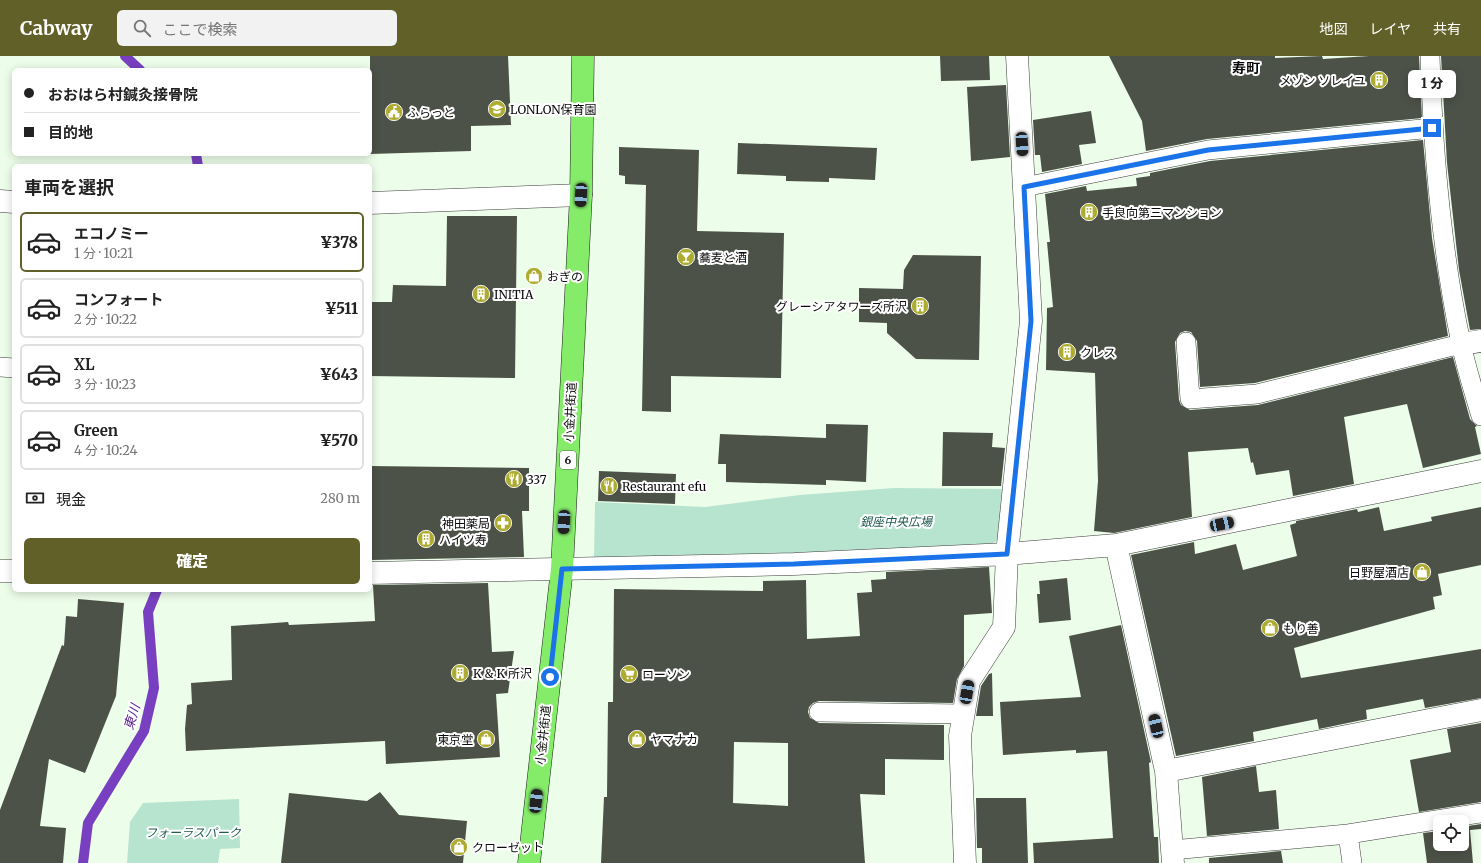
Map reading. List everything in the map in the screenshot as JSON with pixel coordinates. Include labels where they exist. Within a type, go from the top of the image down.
[{"type":"main road","name":"小金井街道","points":[[529,863],[562,569],[581,195],[583,56]]},
{"type":"street","points":[[965,863],[960,736],[969,681],[1004,627],[1007,554],[1031,321],[1024,187],[1021,57]]},
{"type":"street","points":[[372,203],[581,195]]},
{"type":"street","points":[[0,201],[12,202]]},
{"type":"street","points":[[372,573],[794,564],[1007,554],[1116,545],[1481,471]]},
{"type":"street","points":[[1116,545],[1166,771],[1172,856]]},
{"type":"street","points":[[0,571],[12,571]]},
{"type":"street","points":[[1166,771],[1481,710]]},
{"type":"lane","points":[[1430,56],[1432,128],[1443,237],[1471,342],[1481,416]]},
{"type":"lane","points":[[1024,187],[1208,150],[1432,128]]},
{"type":"lane","points":[[1186,342],[1190,399],[1257,394],[1471,342]]},
{"type":"lane","points":[[0,367],[12,368]]},
{"type":"lane","points":[[819,712],[963,714]]},
{"type":"lane","points":[[1172,856],[1348,834],[1481,813]]},
{"type":"lane","points":[[1348,834],[1352,863]]},
{"type":"green space","name":"銀座中央広場","points":[[894,488],[1006,489],[1000,537],[992,545],[894,554],[594,559],[595,502],[705,507],[800,495]]},
{"type":"green space","name":"フォーラスパーク","points":[[239,799],[240,848],[220,849],[218,863],[127,863],[130,822],[143,803]]},
{"type":"building","points":[[370,56],[508,56],[511,125],[471,126],[471,151],[372,154],[372,68],[370,68]]},
{"type":"building","points":[[940,56],[989,56],[990,80],[941,81]]},
{"type":"building","points":[[1109,56],[1275,56],[1275,58],[1322,56],[1323,59],[1369,56],[1419,56],[1422,118],[1207,139],[1146,151],[1142,121]]},
{"type":"building","points":[[1441,56],[1481,56],[1481,329],[1470,330],[1459,270],[1447,163]]},
{"type":"building","points":[[1006,85],[1010,157],[971,161],[967,87]]},
{"type":"building","points":[[1091,111],[1096,143],[1079,145],[1082,164],[1042,172],[1040,155],[1035,155],[1033,120]]},
{"type":"building","points":[[1423,140],[1432,238],[1448,336],[1255,383],[1200,387],[1197,341],[1191,332],[1185,331],[1180,333],[1175,342],[1179,400],[1181,405],[1190,410],[1258,405],[1453,357],[1470,419],[1477,426],[1475,427],[1481,454],[1423,468],[1407,404],[1344,417],[1354,484],[1293,496],[1289,470],[1256,475],[1253,462],[1251,463],[1248,448],[1188,452],[1192,517],[1114,533],[1094,531],[1098,481],[1095,373],[1046,370],[1047,308],[1053,307],[1047,242],[1050,242],[1045,194],[1086,186],[1087,191],[1137,186],[1136,178],[1150,176],[1150,173],[1210,161]]},
{"type":"building","points":[[738,143],[877,148],[875,180],[829,178],[829,182],[786,181],[786,176],[737,174]]},
{"type":"building","points":[[619,147],[699,150],[697,231],[784,233],[781,378],[671,376],[671,412],[642,411],[646,185],[625,184],[625,176],[619,175]]},
{"type":"building","name":"INITIA","points":[[447,216],[517,216],[515,378],[372,376],[372,302],[392,302],[393,285],[446,286]]},
{"type":"building","name":"グレーシアタワーズ所沢","points":[[913,255],[981,256],[979,360],[916,359],[887,333],[887,323],[859,322],[859,288],[903,289],[904,270]]},
{"type":"building","points":[[826,424],[868,425],[866,482],[826,480],[826,485],[726,482],[726,464],[718,464],[720,434],[826,438]]},
{"type":"building","points":[[943,432],[993,433],[992,447],[1005,448],[1001,486],[942,486]]},
{"type":"building","points":[[372,466],[529,468],[529,511],[522,511],[524,557],[372,560]]},
{"type":"building","points":[[599,471],[676,474],[675,504],[598,501]]},
{"type":"building","points":[[1379,507],[1384,531],[1432,521],[1431,517],[1481,507],[1481,565],[1438,574],[1442,595],[1433,597],[1435,609],[1294,648],[1301,678],[1481,649],[1481,698],[1425,708],[1423,699],[1366,710],[1367,719],[1319,729],[1317,719],[1253,732],[1254,741],[1176,756],[1131,555],[1194,542],[1195,554],[1236,544],[1243,570],[1297,556],[1290,525],[1296,523],[1296,521],[1357,509],[1358,512]]},
{"type":"building","points":[[989,567],[992,613],[964,615],[964,666],[957,679],[953,703],[819,701],[813,703],[809,707],[808,712],[810,718],[819,723],[944,725],[944,760],[885,759],[885,795],[860,794],[865,863],[601,863],[604,797],[607,797],[608,702],[613,702],[614,589],[763,591],[763,581],[806,580],[807,639],[860,636],[857,593],[872,592],[871,580],[886,579],[886,572]],"holes":[[[734,742],[788,743],[788,806],[733,803]]]},
{"type":"building","points":[[1067,578],[1071,620],[1039,623],[1037,594],[1040,594],[1039,581]]},
{"type":"building","points":[[488,583],[492,652],[514,651],[508,693],[496,694],[500,757],[386,764],[385,741],[186,751],[185,729],[187,705],[192,704],[191,683],[232,680],[231,626],[288,622],[289,625],[375,621],[373,585]]},
{"type":"building","points":[[78,599],[124,603],[116,696],[85,773],[49,759],[40,826],[66,828],[63,863],[0,863],[0,810],[62,645],[64,646],[66,616],[77,617]]},
{"type":"building","points":[[1121,625],[1151,762],[1149,763],[1154,837],[1158,837],[1159,863],[1034,863],[1033,843],[1113,838],[1107,751],[1076,753],[1076,750],[1003,755],[1000,702],[1081,697],[1069,636]]},
{"type":"building","points":[[992,673],[993,716],[976,716],[981,686],[989,674]]},
{"type":"building","points":[[1481,723],[1481,802],[1419,812],[1410,760],[1451,752],[1447,729]]},
{"type":"building","points":[[1256,766],[1259,792],[1276,790],[1279,829],[1207,836],[1202,777]]},
{"type":"building","points":[[380,792],[399,815],[467,821],[463,863],[281,863],[289,793],[367,801]]},
{"type":"building","points":[[976,798],[1026,798],[1028,863],[982,863],[982,848],[977,848]]},
{"type":"building","points":[[1481,824],[1481,829],[1470,830],[1473,863],[1427,863],[1423,833],[1433,832],[1433,851],[1469,851],[1469,826]]},
{"type":"building","points":[[1281,851],[1283,863],[1209,863],[1209,858]]},
{"type":"waterway","name":"東川","points":[[125,56],[138,68]]},
{"type":"waterway","name":"東川","points":[[196,156],[198,164]]},
{"type":"waterway","name":"東川","points":[[83,863],[88,823],[144,731],[154,688],[148,612],[156,592]]},
{"type":"place","name":"メゾン ソレイユ","points":[[1379,80]]},
{"type":"place","name":"LONLON保育園","points":[[497,109]]},
{"type":"place","name":"ふらっと","points":[[394,112]]},
{"type":"place","name":"手良向第三マンション","points":[[1089,212]]},
{"type":"place","name":"蕎麦と酒","points":[[686,257]]},
{"type":"place","name":"おぎの","points":[[534,276]]},
{"type":"place","name":"INITIA","points":[[481,294]]},
{"type":"place","name":"グレーシアタワーズ所沢","points":[[920,306]]},
{"type":"place","name":"クレス","points":[[1067,352]]},
{"type":"place","name":"337","points":[[514,479]]},
{"type":"place","name":"Restaurant efu","points":[[609,486]]},
{"type":"place","name":"神田薬局","points":[[503,523]]},
{"type":"place","name":"ハイツ寿","points":[[426,539]]},
{"type":"place","name":"日野屋酒店","points":[[1422,572]]},
{"type":"place","name":"もり善","points":[[1270,628]]},
{"type":"place","name":"K & K 所沢","points":[[460,673]]},
{"type":"place","name":"ローソン","points":[[629,674]]},
{"type":"place","name":"東京堂","points":[[486,739]]},
{"type":"place","name":"ヤマナカ","points":[[637,739]]},
{"type":"place","name":"クローゼット","points":[[459,847]]},
{"type":"district","name":"寿町","points":[[1246,68]]},
{"type":"route","points":[[550,677],[562,569],[794,564],[1007,554],[1031,321],[1024,187],[1208,150],[1432,128]]}]
